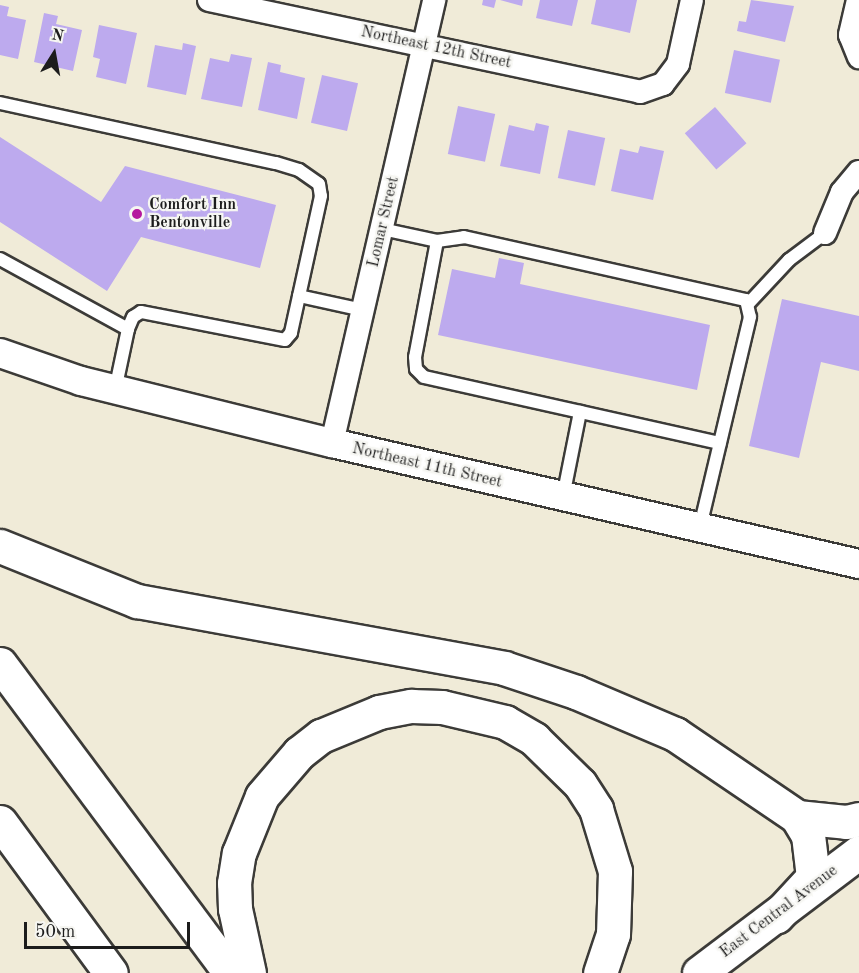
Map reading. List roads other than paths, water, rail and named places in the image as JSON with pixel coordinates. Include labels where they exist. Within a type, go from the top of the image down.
[{"type":"main road","points":[[0,546],[137,601],[504,669],[576,692],[675,734],[797,817],[807,835],[813,877],[776,917]]},
{"type":"main road","points":[[0,664],[230,973]]},
{"type":"main road","points":[[249,973],[235,909],[234,883],[239,853],[262,796],[299,753],[321,736],[379,712],[411,706],[442,707],[505,723],[534,739],[580,784],[596,809],[615,872],[613,934],[600,973]]},
{"type":"main road","points":[[797,817],[846,822],[859,819]]},
{"type":"main road","points":[[0,822],[111,973]]},
{"type":"main road","name":"East Central Avenue","points":[[699,973],[859,852]]},
{"type":"street","name":"Northeast 12th Street","points":[[209,0],[640,92],[663,84],[678,64],[692,0]]},
{"type":"street","name":"Lomar Street","points":[[332,443],[434,0]]},
{"type":"street","points":[[858,0],[849,35],[859,57]]},
{"type":"street","points":[[825,233],[842,192],[859,172]]},
{"type":"street","name":"Northeast 11th Street","points":[[0,352],[115,390],[563,498],[859,564]]},
{"type":"lane","points":[[0,103],[276,163],[311,176],[319,184],[321,196],[291,333],[285,340],[151,310],[133,317],[128,329],[115,390]]},
{"type":"lane","points":[[382,229],[437,241],[464,237],[734,295],[748,304],[750,316],[700,527]]},
{"type":"lane","points":[[748,304],[789,260],[825,233]]},
{"type":"lane","points":[[437,241],[416,369],[424,377],[720,443]]},
{"type":"lane","points":[[0,259],[128,329]]},
{"type":"lane","points":[[299,296],[363,310]]},
{"type":"lane","points":[[563,498],[580,412]]},
{"type":"place","name":"Comfort Inn Bentonville","points":[[137,214]]}]
